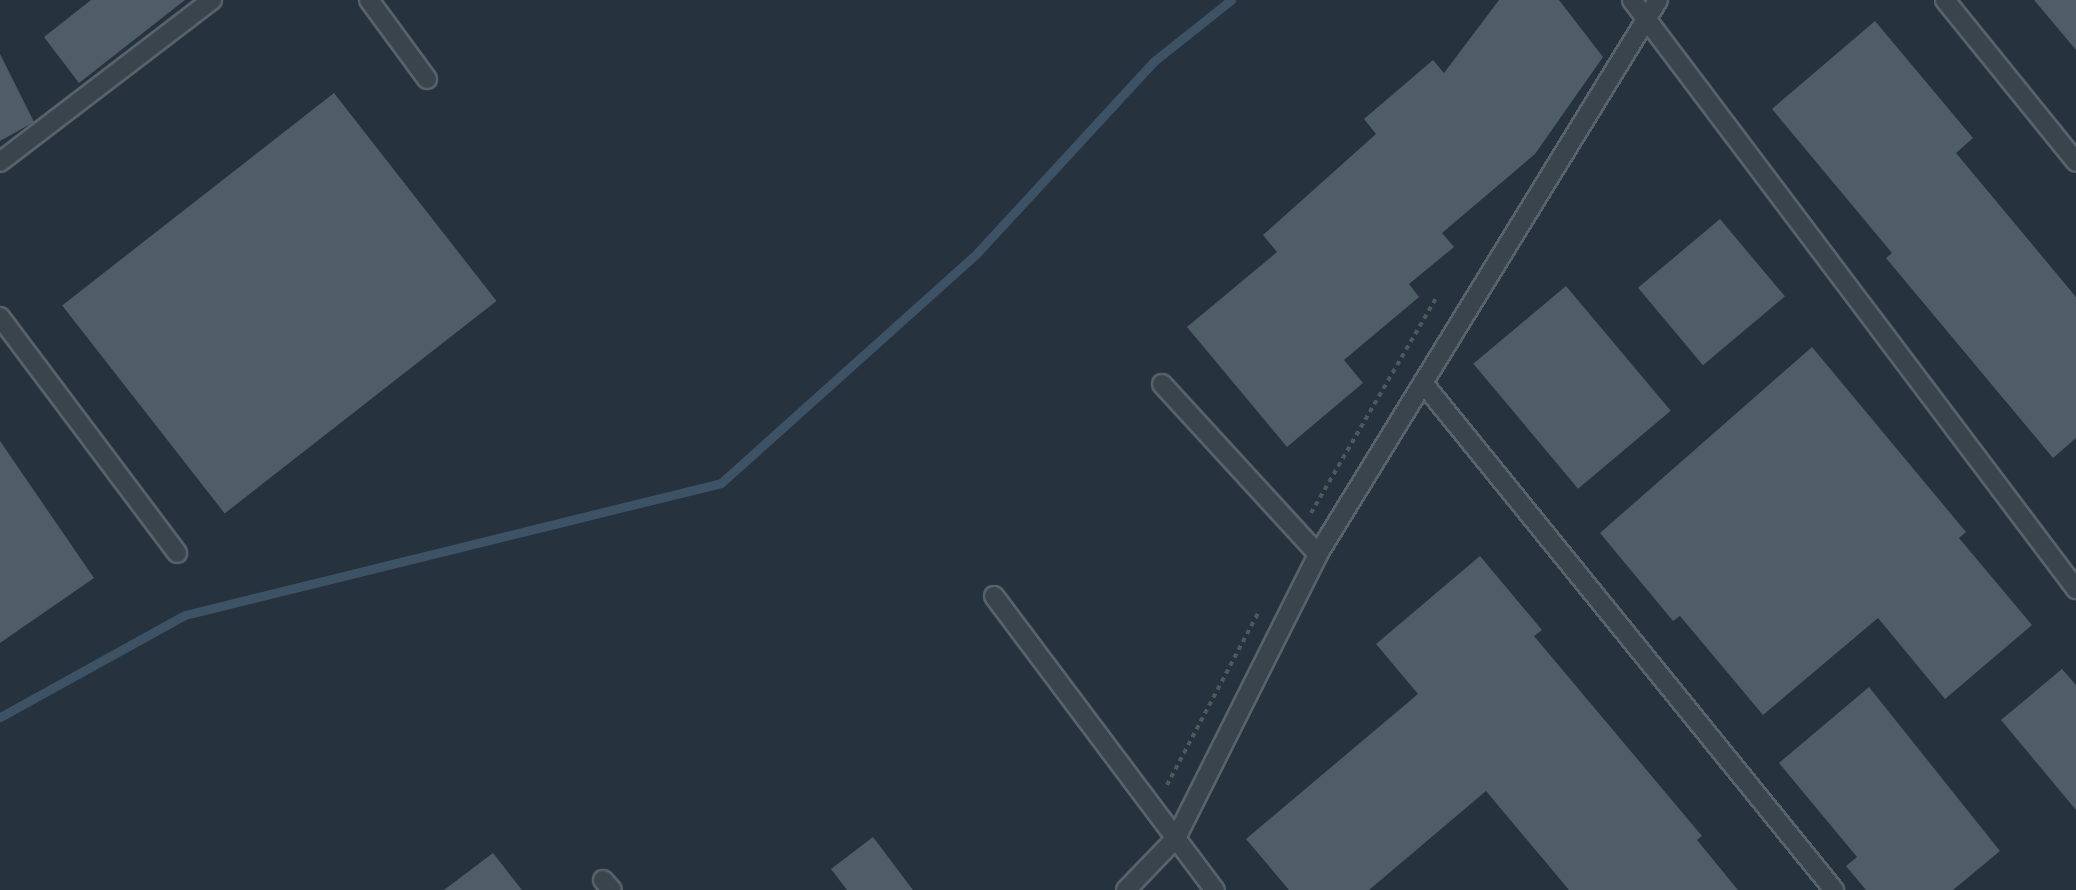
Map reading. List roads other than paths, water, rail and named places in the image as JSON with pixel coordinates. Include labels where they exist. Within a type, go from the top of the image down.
[{"type":"lane","points":[[0,162],[212,0]]},
{"type":"lane","points":[[369,0],[428,79]]},
{"type":"lane","points":[[1632,0],[2076,589]]},
{"type":"lane","points":[[1126,890],[1176,838],[1318,554],[1658,0]]},
{"type":"lane","points":[[1945,0],[2076,162]]},
{"type":"lane","points":[[0,317],[177,553]]},
{"type":"lane","points":[[1423,383],[1834,890]]},
{"type":"lane","points":[[1162,384],[1318,554]]},
{"type":"lane","points":[[994,596],[1215,890]]},
{"type":"waterway","points":[[0,717],[185,615],[721,483],[977,253],[1153,62],[1231,0]]}]
